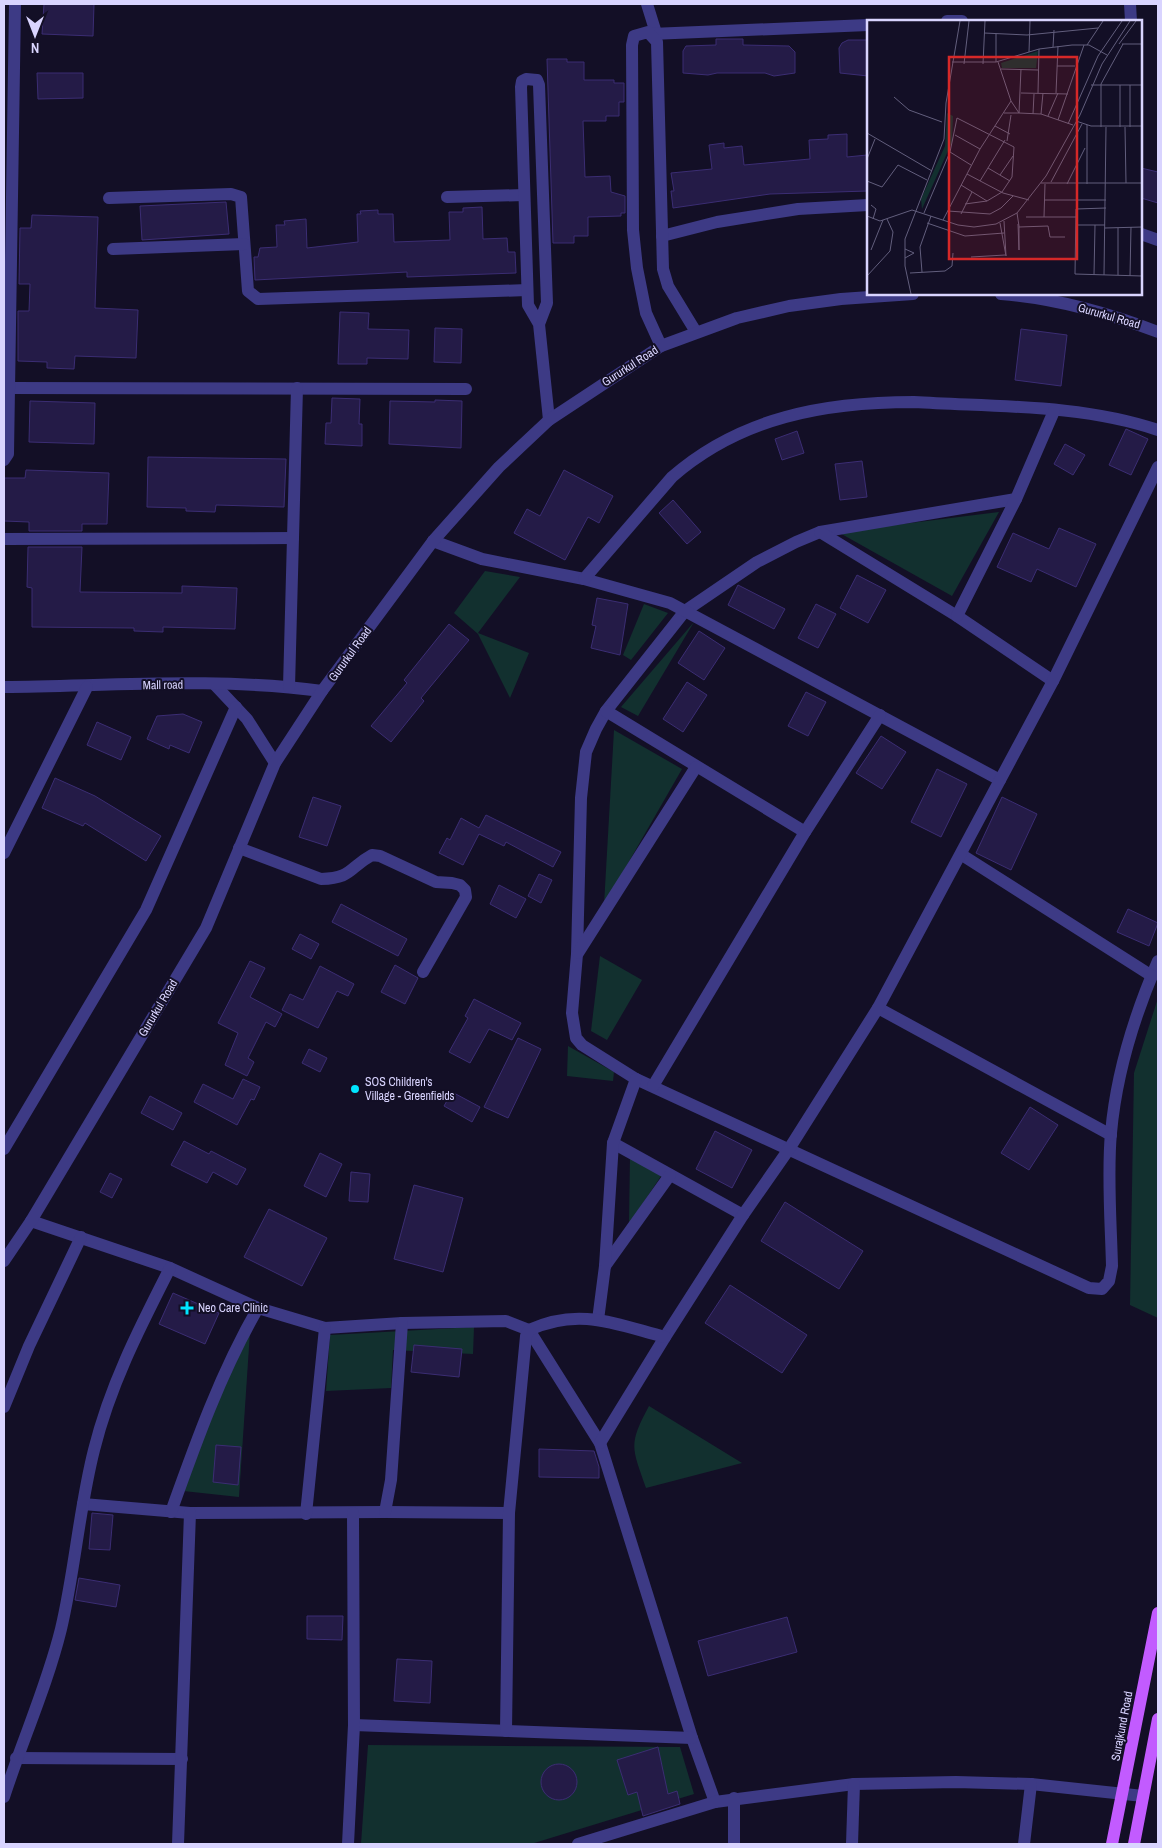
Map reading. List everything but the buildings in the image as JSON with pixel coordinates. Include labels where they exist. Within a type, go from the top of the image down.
[{"type":"main road","name":"Surajkund Road","points":[[1112,1844],[1158,1613]]},
{"type":"main road","points":[[1134,1844],[1158,1719]]},
{"type":"street","points":[[4,460],[8,454],[7,307],[15,4]]},
{"type":"street","points":[[647,4],[657,42],[658,56],[663,269],[668,286],[696,332]]},
{"type":"street","points":[[1130,4],[1131,20]]},
{"type":"street","points":[[661,346],[646,313],[640,293],[633,230],[633,39],[638,33],[654,34],[867,24]]},
{"type":"street","points":[[539,324],[547,304],[539,85],[537,80],[532,79],[522,81],[521,87],[527,290],[528,305],[539,324],[549,420]]},
{"type":"street","points":[[109,198],[236,195],[242,202],[248,291],[258,299],[527,290]]},
{"type":"street","points":[[446,197],[524,195]]},
{"type":"street","points":[[662,236],[717,222],[798,209],[867,205]]},
{"type":"street","points":[[1142,234],[1158,240]]},
{"type":"street","points":[[113,249],[244,244]]},
{"type":"street","name":"Gururkul Road","points":[[4,1261],[31,1221],[206,928],[275,763],[322,691],[433,541],[499,467],[549,420],[661,346],[737,318],[789,306],[841,299],[899,295]]},
{"type":"street","name":"Gururkul Road","points":[[1021,295],[1087,308],[1158,332]]},
{"type":"street","points":[[9,388],[466,389]]},
{"type":"street","points":[[289,687],[297,388]]},
{"type":"street","points":[[584,579],[672,477],[708,450],[770,420],[814,410],[885,402],[1054,411],[1114,418],[1158,430]]},
{"type":"street","points":[[957,616],[1016,499],[1054,411]]},
{"type":"street","points":[[600,1443],[665,1337],[789,1149],[878,1008],[962,855],[1053,681],[1158,467]]},
{"type":"street","points":[[1016,499],[820,532],[757,562],[686,611],[606,711],[586,752],[583,770],[577,954],[572,1013],[576,1038],[582,1045],[636,1079],[1095,1290],[1106,1286],[1112,1266],[1111,1135],[1128,1050],[1158,961]]},
{"type":"street","points":[[820,532],[957,616],[1053,681]]},
{"type":"street","points":[[4,540],[293,538]]},
{"type":"street","points":[[433,541],[482,558],[584,579],[652,597],[686,611],[1000,780]]},
{"type":"street","points":[[214,684],[247,719],[275,763]]},
{"type":"street","name":"Mall road","points":[[4,687],[214,684],[289,687],[322,691]]},
{"type":"street","points":[[4,853],[87,686]]},
{"type":"street","points":[[4,1149],[146,910],[236,707]]},
{"type":"street","points":[[606,711],[805,832]]},
{"type":"street","points":[[652,1086],[805,832],[880,715]]},
{"type":"street","points":[[577,954],[696,767]]},
{"type":"street","points":[[239,848],[321,879],[335,879],[349,874],[372,855],[380,856],[436,882],[460,885],[466,890],[466,897],[423,972]]},
{"type":"street","points":[[962,855],[1152,976]]},
{"type":"street","points":[[878,1008],[1111,1135]]},
{"type":"street","points":[[598,1320],[605,1266],[613,1143],[636,1079]]},
{"type":"street","points":[[613,1143],[744,1215]]},
{"type":"street","points":[[605,1266],[670,1175]]},
{"type":"street","points":[[31,1221],[170,1268],[258,1308],[325,1328],[402,1323],[506,1321],[529,1330],[600,1443],[692,1738],[715,1802]]},
{"type":"street","points":[[4,1407],[29,1346],[81,1237]]},
{"type":"street","points":[[4,1797],[16,1758],[53,1659],[61,1627],[94,1449],[122,1364],[170,1268]]},
{"type":"street","points":[[171,1512],[205,1417],[234,1350],[258,1308]]},
{"type":"street","points":[[529,1330],[564,1318],[598,1320],[665,1337]]},
{"type":"street","points":[[385,1512],[391,1480],[402,1323]]},
{"type":"street","points":[[306,1514],[325,1328]]},
{"type":"street","points":[[506,1731],[509,1514],[524,1348],[529,1330]]},
{"type":"street","points":[[83,1504],[190,1514],[353,1514],[385,1512],[509,1514]]},
{"type":"street","points":[[178,1844],[190,1514]]},
{"type":"street","points":[[348,1844],[354,1725],[353,1514]]},
{"type":"street","points":[[354,1725],[692,1738]]},
{"type":"street","points":[[16,1758],[182,1759]]},
{"type":"street","points":[[578,1844],[715,1802],[734,1798],[854,1784],[956,1782],[1031,1784],[1143,1796]]},
{"type":"street","points":[[852,1844],[854,1784]]},
{"type":"street","points":[[1024,1844],[1031,1784]]},
{"type":"street","points":[[734,1798],[734,1844]]},
{"type":"green space","points":[[999,512],[952,596],[838,532]]},
{"type":"green space","points":[[485,571],[520,577],[478,633],[529,653],[510,698],[478,634],[454,613]]},
{"type":"green space","points":[[644,604],[668,613],[631,660],[623,655]]},
{"type":"green space","points":[[694,622],[638,716],[621,707]]},
{"type":"green space","points":[[614,730],[682,769],[604,905]]},
{"type":"green space","points":[[600,956],[642,980],[607,1040],[591,1031]]},
{"type":"green space","points":[[1158,998],[1158,1318],[1130,1305],[1134,1073]]},
{"type":"green space","points":[[568,1046],[614,1072],[613,1081],[567,1076]]},
{"type":"green space","points":[[630,1157],[663,1173],[629,1224]]},
{"type":"green space","points":[[251,1317],[239,1497],[174,1490]]},
{"type":"green space","points":[[474,1327],[473,1354],[393,1350],[391,1388],[326,1391],[330,1335]]},
{"type":"green space","points":[[649,1406],[742,1463],[646,1488],[634,1446],[642,1419]]},
{"type":"green space","points":[[368,1745],[680,1747],[694,1794],[531,1844],[361,1844]]},
{"type":"place","name":"SOS Children's Village - Greenfields","points":[[355,1089]]},
{"type":"place","name":"Neo Care Clinic","points":[[187,1308]]}]
